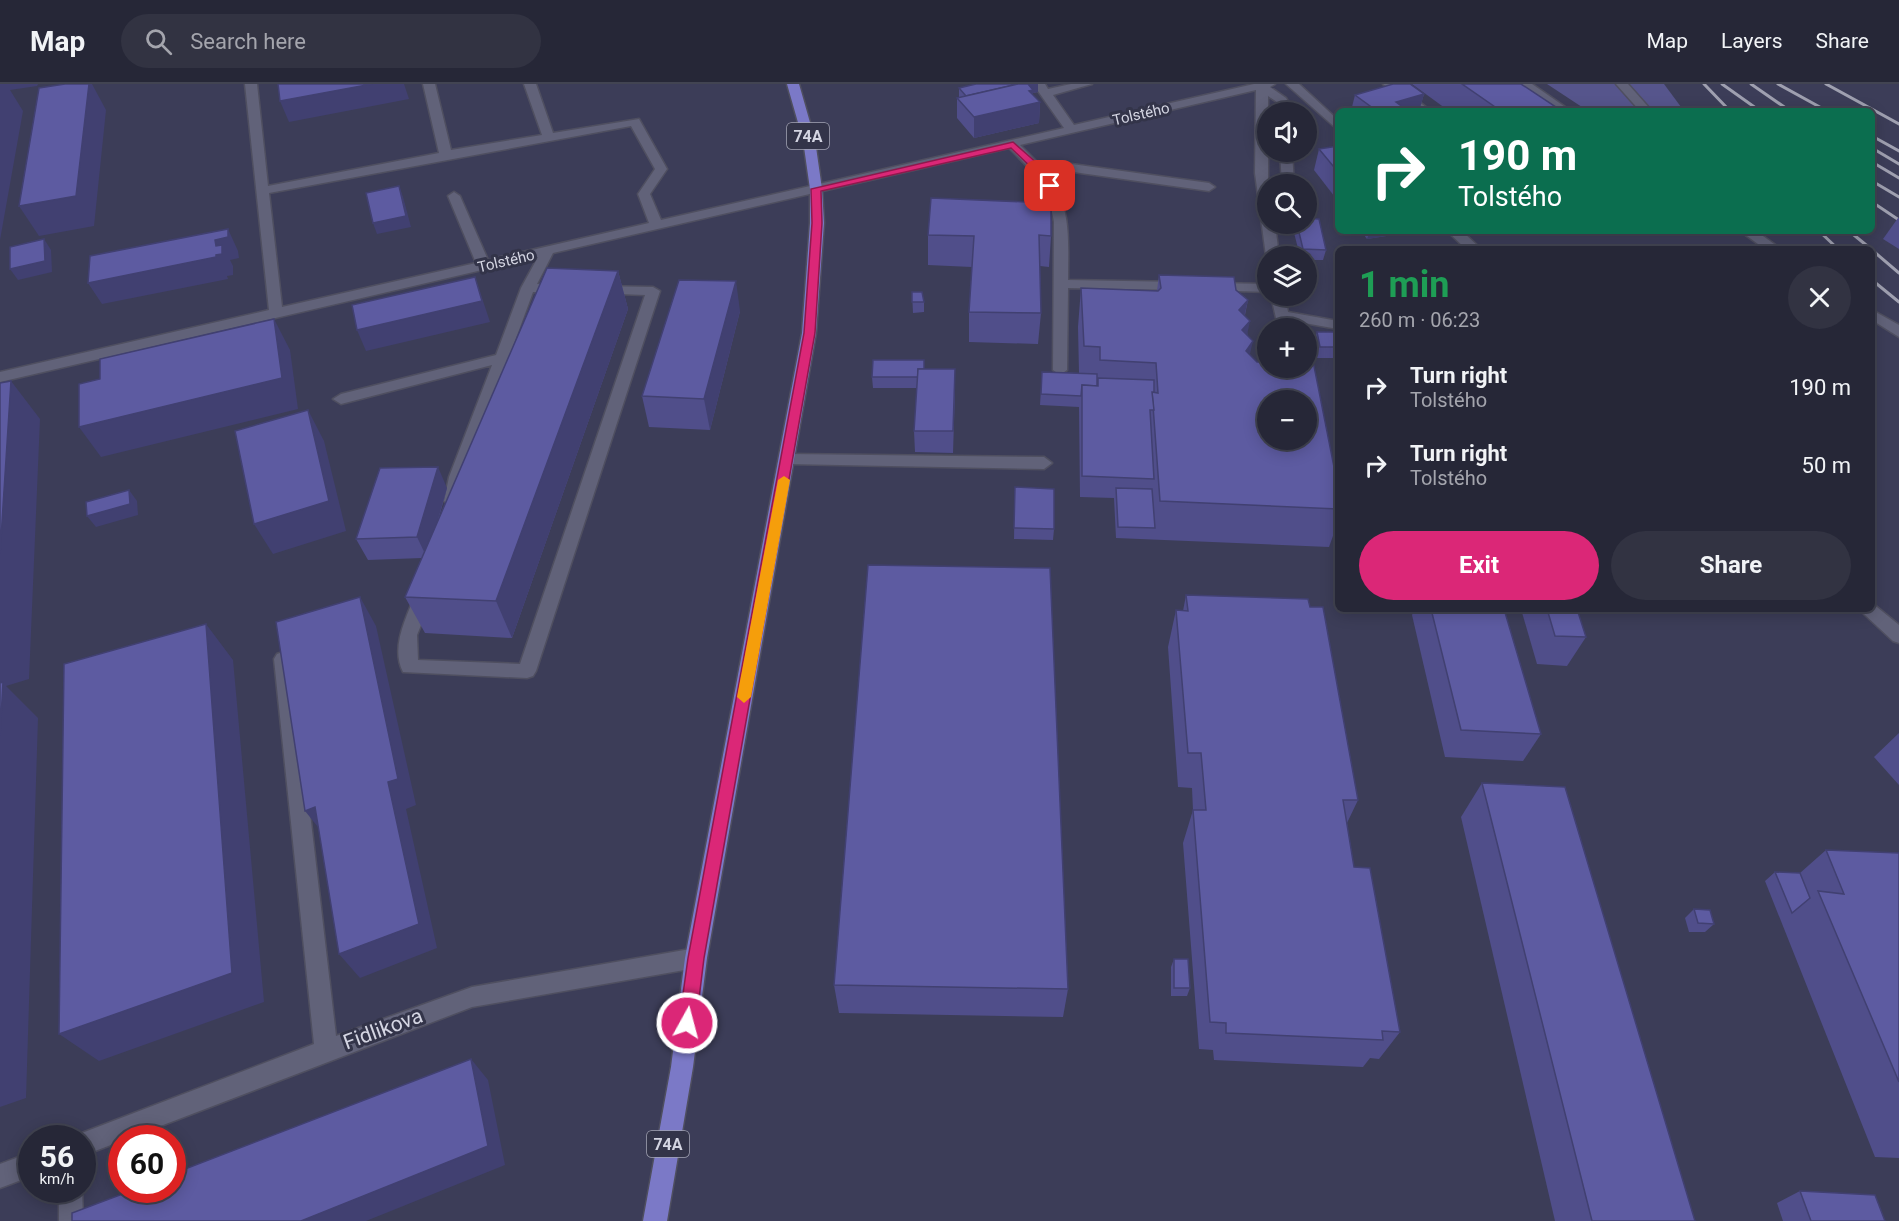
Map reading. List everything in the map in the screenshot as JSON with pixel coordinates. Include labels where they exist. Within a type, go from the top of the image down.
[{"type":"main road","name":"74A","points":[[655,1221],[682,1067],[696,958],[809,333],[816,233],[816,189],[809,140],[793,84]]},
{"type":"street","points":[[251,84],[276,314]]},
{"type":"street","points":[[429,84],[446,155]]},
{"type":"street","points":[[530,84],[549,137]]},
{"type":"street","points":[[1072,130],[1043,88],[1086,84]]},
{"type":"street","points":[[1292,84],[1335,123]]},
{"type":"street","points":[[1389,84],[1421,108]]},
{"type":"street","points":[[1524,84],[1560,108]]},
{"type":"street","points":[[1622,84],[1643,108]]},
{"type":"street","points":[[1264,85],[1283,102]]},
{"type":"street","points":[[1261,174],[1264,85]]},
{"type":"street","name":"Tolstého","points":[[0,378],[1264,85]]},
{"type":"street","points":[[262,191],[446,155],[635,122],[661,169],[644,194],[657,226]]},
{"type":"street","points":[[1013,145],[1042,173],[1058,199],[1061,284],[1060,370]]},
{"type":"street","points":[[1042,173],[1056,166],[1209,187]]},
{"type":"street","points":[[454,196],[484,266]]},
{"type":"street","points":[[1457,234],[1471,246]]},
{"type":"street","points":[[1752,234],[1770,246]]},
{"type":"street","points":[[448,522],[457,477],[528,288],[548,251]]},
{"type":"street","points":[[1061,284],[1257,288]]},
{"type":"street","points":[[433,576],[408,635],[409,667],[527,671],[653,291],[528,288]]},
{"type":"street","points":[[1280,306],[1281,315],[1335,325]]},
{"type":"street","points":[[1875,316],[1899,332]]},
{"type":"street","points":[[341,399],[502,358]]},
{"type":"street","points":[[788,459],[1044,463]]},
{"type":"street","points":[[1872,612],[1899,636]]},
{"type":"street","points":[[282,659],[326,1050]]},
{"type":"street","name":"Fidlikova","points":[[96,1139],[326,1050],[472,997],[696,958]]},
{"type":"street","points":[[0,1176],[18,1169]]},
{"type":"street","points":[[71,1203],[71,1221]]},
{"type":"shaded area","points":[[0,84],[1899,84],[1899,1221],[0,1221]]},
{"type":"shaded area","points":[[1547,84],[1664,84],[1682,108],[1583,108]]},
{"type":"building","points":[[65,84],[89,84],[76,196],[19,206],[39,88]]},
{"type":"building","points":[[278,84],[372,84],[280,101]]},
{"type":"building","points":[[976,84],[1018,84],[966,96],[959,88]]},
{"type":"building","points":[[1018,84],[1028,84],[1033,90],[1029,91],[1040,102],[974,117],[957,98]]},
{"type":"building","points":[[1393,84],[1410,84],[1424,94],[1396,102],[1404,108],[1373,108],[1355,95]]},
{"type":"building","points":[[1462,84],[1521,84],[1557,108],[1497,108]]},
{"type":"building","points":[[1335,146],[1335,168],[1319,149]]},
{"type":"building","points":[[399,186],[406,216],[373,223],[366,193]]},
{"type":"building","points":[[931,198],[1051,203],[1051,236],[1039,235],[1041,313],[969,312],[974,236],[928,235]]},
{"type":"building","points":[[1317,219],[1319,219],[1326,250],[1317,250],[1317,246],[1302,246],[1299,234],[1317,234]]},
{"type":"building","points":[[228,229],[228,237],[215,240],[216,246],[222,245],[222,254],[216,257],[88,283],[90,256]]},
{"type":"building","points":[[44,239],[45,261],[10,269],[10,247]]},
{"type":"building","points":[[547,268],[618,271],[496,601],[405,597]]},
{"type":"building","points":[[1159,275],[1234,277],[1236,290],[1248,300],[1239,310],[1250,321],[1242,330],[1253,341],[1246,351],[1257,362],[1257,378],[1316,378],[1335,472],[1335,509],[1160,501],[1152,392],[1158,393],[1156,363],[1100,360],[1100,347],[1084,346],[1081,288],[1158,291],[1161,288]]},
{"type":"building","points":[[475,277],[482,301],[357,330],[352,305]]},
{"type":"building","points":[[679,280],[736,281],[704,399],[642,396]]},
{"type":"building","points":[[912,292],[922,292],[924,302],[912,302]]},
{"type":"building","points":[[274,319],[282,378],[79,427],[79,384],[100,379],[100,359]]},
{"type":"building","points":[[1317,332],[1335,332],[1335,347],[1320,347]]},
{"type":"building","points":[[873,360],[924,360],[924,369],[918,369],[918,377],[872,377]]},
{"type":"building","points":[[918,369],[955,369],[953,431],[914,431]]},
{"type":"building","points":[[1042,372],[1097,374],[1097,386],[1082,385],[1081,396],[1041,394]]},
{"type":"building","points":[[1098,378],[1154,380],[1154,392],[1152,392],[1154,410],[1150,410],[1154,479],[1082,476],[1082,385],[1098,386]]},
{"type":"building","points":[[11,381],[0,554],[0,383]]},
{"type":"building","points":[[308,410],[329,501],[254,524],[235,431]]},
{"type":"building","points":[[438,467],[417,537],[356,539],[380,468]]},
{"type":"building","points":[[1015,487],[1054,489],[1054,529],[1014,528]]},
{"type":"building","points":[[1116,488],[1152,489],[1155,528],[1118,527]]},
{"type":"building","points":[[129,490],[130,504],[87,516],[86,502]]},
{"type":"building","points":[[868,565],[1050,568],[1068,989],[834,985]]},
{"type":"building","points":[[1186,595],[1308,599],[1310,607],[1323,607],[1358,800],[1343,800],[1354,867],[1370,868],[1400,1032],[1382,1031],[1383,1040],[1226,1033],[1226,1023],[1210,1022],[1193,810],[1206,810],[1201,753],[1188,753],[1176,610],[1188,611]]},
{"type":"building","points":[[360,597],[398,779],[388,782],[419,924],[339,954],[315,807],[305,811],[276,622]]},
{"type":"building","points":[[1432,612],[1505,612],[1541,734],[1461,730]]},
{"type":"building","points":[[1548,612],[1578,612],[1586,637],[1555,636]]},
{"type":"building","points":[[206,624],[232,973],[59,1034],[64,664]]},
{"type":"building","points":[[3,682],[0,736],[0,683]]},
{"type":"building","points":[[1482,783],[1565,787],[1695,1221],[1592,1221]]},
{"type":"building","points":[[1826,850],[1899,853],[1899,1082],[1818,891],[1844,894]]},
{"type":"building","points":[[1775,872],[1800,873],[1810,898],[1792,913]]},
{"type":"building","points":[[1694,909],[1710,910],[1714,924],[1698,923]]},
{"type":"building","points":[[1174,959],[1188,959],[1190,988],[1174,988]]},
{"type":"building","points":[[471,1059],[488,1146],[301,1221],[72,1221],[72,1213],[108,1199],[108,1203],[186,1203],[186,1169]]},
{"type":"building","points":[[1800,1191],[1875,1195],[1885,1221],[1811,1221]]},
{"type":"railway","points":[[1704,84],[1727,108]]},
{"type":"railway","points":[[1722,84],[1756,108]]},
{"type":"railway","points":[[1751,84],[1786,108]]},
{"type":"railway","points":[[1778,84],[1822,108]]},
{"type":"railway","points":[[1826,84],[1870,108]]},
{"type":"railway","points":[[1875,111],[1899,124]]},
{"type":"railway","points":[[1875,138],[1899,151]]},
{"type":"railway","points":[[1875,150],[1899,164]]},
{"type":"railway","points":[[1875,164],[1899,178]]},
{"type":"railway","points":[[1875,183],[1899,197]]},
{"type":"railway","points":[[1875,204],[1899,220]]},
{"type":"railway","points":[[1822,234],[1835,246]]},
{"type":"railway","points":[[1853,234],[1867,246]]},
{"type":"railway","points":[[1875,253],[1899,273]]},
{"type":"railway","points":[[1875,282],[1899,302]]},
{"type":"slow traffic","points":[[744,697],[784,480]]},
{"type":"route","points":[[687,1023],[696,958],[809,333],[817,223],[816,189],[1013,145],[1042,173],[1050,186]]}]
